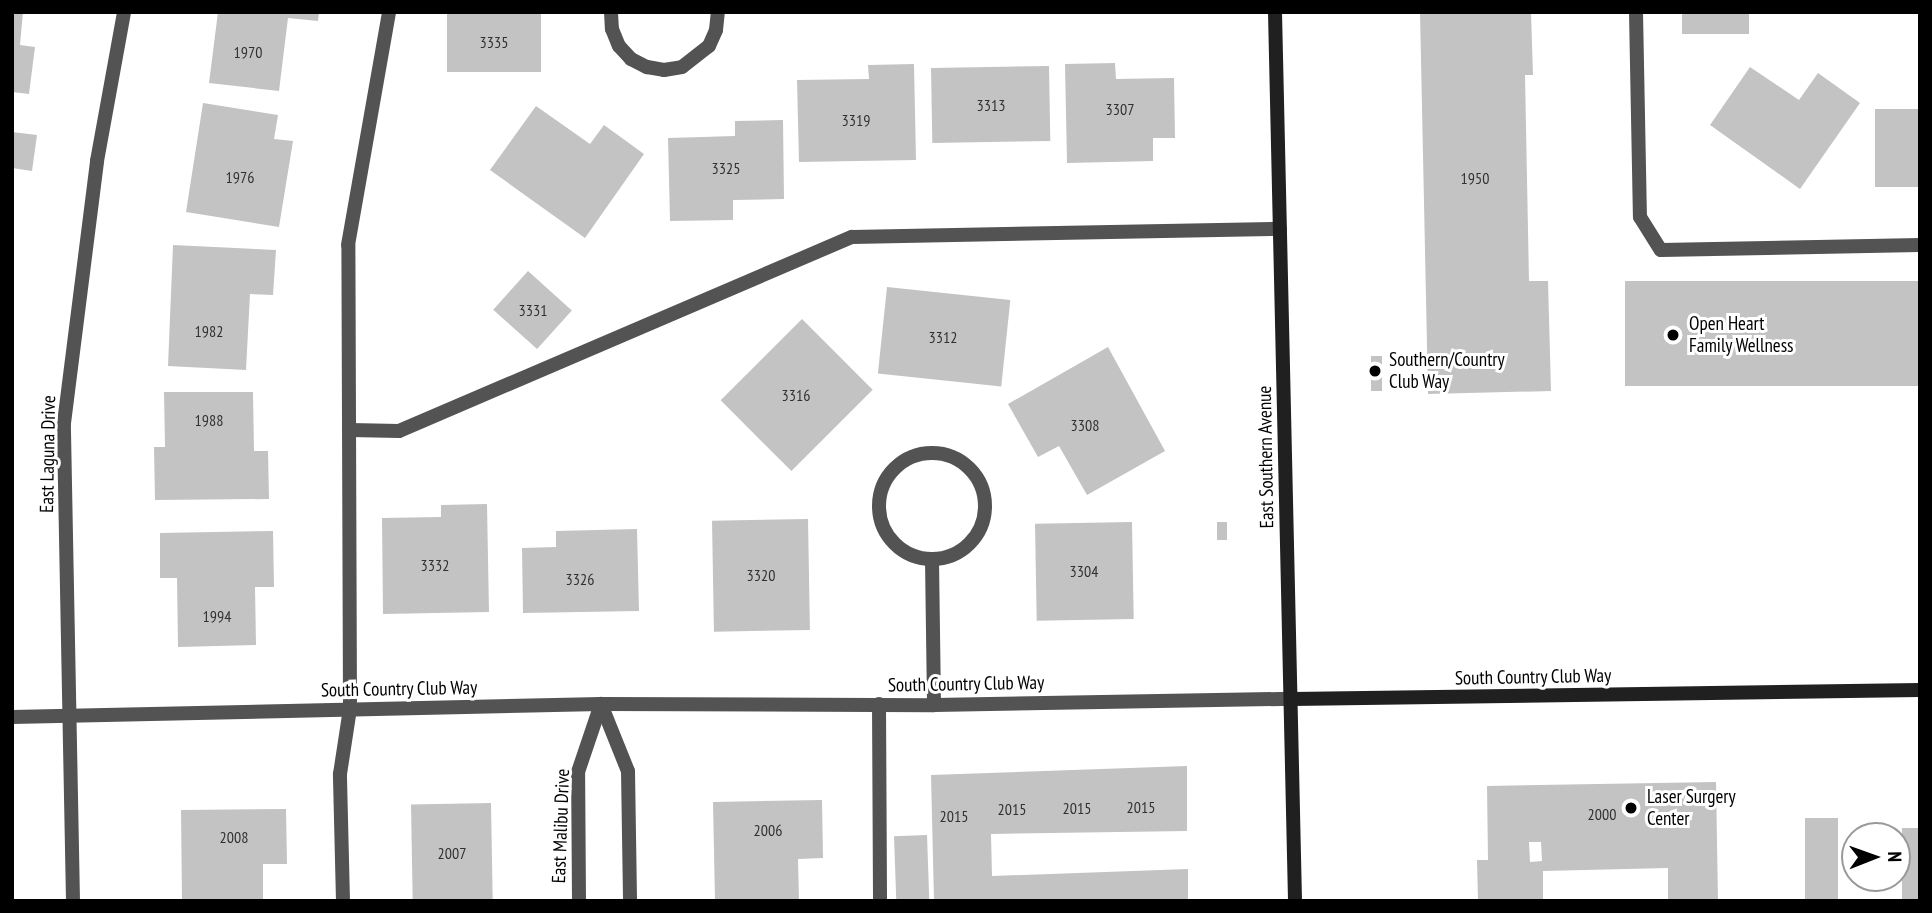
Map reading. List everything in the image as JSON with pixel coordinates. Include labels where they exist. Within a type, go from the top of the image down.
[{"type":"main road","name":"East Southern Avenue","points":[[1275,12],[1295,901]]},
{"type":"main road","name":"South Country Club Way","points":[[1292,699],[1920,690]]},
{"type":"street","name":"East Laguna Drive","points":[[73,901],[64,423],[97,161],[124,12]]},
{"type":"street","points":[[343,901],[340,774],[350,709],[348,245],[389,12]]},
{"type":"street","points":[[611,12],[619,46],[631,59],[647,67],[664,70],[682,67],[703,52],[716,30],[718,12]]},
{"type":"street","points":[[1636,12],[1640,217],[1661,250],[1920,245]]},
{"type":"street","points":[[350,430],[399,430],[852,237],[1280,229]]},
{"type":"street","points":[[925,453],[943,453],[958,459],[972,471],[982,485],[985,502],[980,527],[965,548],[950,556],[932,560],[915,557],[899,549],[887,535],[880,518],[879,500],[884,484],[894,469],[908,458],[925,453]]},
{"type":"street","points":[[932,560],[934,705]]},
{"type":"street","name":"South Country Club Way","points":[[12,716],[601,704],[934,705],[1292,699]]},
{"type":"street","points":[[601,704],[628,771],[630,901]]},
{"type":"street","name":"East Malibu Drive","points":[[579,901],[578,772],[601,704]]},
{"type":"street","points":[[879,704],[880,901]]},
{"type":"building","points":[[12,12],[23,12],[20,45],[35,47],[29,94],[12,92]]},
{"type":"building","points":[[218,12],[319,12],[318,21],[288,18],[279,91],[209,83]]},
{"type":"building","points":[[447,12],[541,12],[541,72],[447,72]]},
{"type":"building","points":[[1420,12],[1531,12],[1533,75],[1525,75],[1529,281],[1548,281],[1551,391],[1428,394]]},
{"type":"building","points":[[1682,12],[1749,12],[1749,34],[1682,34]]},
{"type":"building","points":[[1115,63],[1116,79],[1174,78],[1175,138],[1153,138],[1153,161],[1067,163],[1065,64]]},
{"type":"building","points":[[914,64],[916,160],[799,162],[797,80],[869,79],[868,65]]},
{"type":"building","points":[[1049,66],[1050,141],[932,143],[931,68]]},
{"type":"building","points":[[1750,67],[1799,100],[1818,73],[1860,103],[1800,189],[1710,125]]},
{"type":"building","points":[[203,103],[278,115],[274,139],[293,141],[279,227],[186,212]]},
{"type":"building","points":[[536,106],[590,144],[604,125],[644,154],[585,238],[490,170]]},
{"type":"building","points":[[1875,109],[1920,109],[1920,187],[1875,187]]},
{"type":"building","points":[[783,120],[784,199],[733,200],[733,220],[670,221],[668,138],[735,136],[735,121]]},
{"type":"building","points":[[12,132],[37,135],[32,171],[12,168]]},
{"type":"building","points":[[173,245],[276,250],[273,295],[250,294],[246,370],[168,366]]},
{"type":"building","points":[[528,271],[572,310],[537,349],[493,310]]},
{"type":"building","points":[[1625,281],[1920,281],[1920,386],[1625,386]]},
{"type":"building","points":[[887,287],[1010,300],[1001,386],[878,374]]},
{"type":"building","points":[[802,319],[873,390],[791,471],[721,400]]},
{"type":"building","points":[[1108,347],[1165,451],[1087,495],[1059,446],[1038,457],[1008,404]]},
{"type":"building","points":[[1371,356],[1382,356],[1382,391],[1371,391]]},
{"type":"building","points":[[164,392],[253,392],[254,451],[268,451],[269,499],[155,500],[154,447],[165,447]]},
{"type":"building","points":[[487,504],[489,612],[383,614],[382,518],[441,517],[441,505]]},
{"type":"building","points":[[808,519],[810,630],[714,632],[712,521]]},
{"type":"building","points":[[1132,522],[1134,619],[1037,621],[1035,524]]},
{"type":"building","points":[[1217,522],[1227,522],[1227,540],[1217,540]]},
{"type":"building","points":[[637,529],[639,611],[523,613],[522,548],[556,547],[556,531]]},
{"type":"building","points":[[273,531],[274,587],[255,587],[256,645],[178,647],[177,578],[160,578],[160,533]]},
{"type":"building","points":[[1187,766],[1187,831],[991,834],[992,876],[1188,869],[1188,901],[934,901],[931,775]]},
{"type":"building","points":[[1716,782],[1718,901],[1668,901],[1668,868],[1543,871],[1543,901],[1478,901],[1477,860],[1488,860],[1487,786]],"holes":[[[1529,842],[1541,842],[1542,861],[1530,862]]]},
{"type":"building","points":[[822,800],[823,858],[798,859],[799,901],[715,901],[713,802]]},
{"type":"building","points":[[491,803],[493,901],[413,901],[411,804]]},
{"type":"building","points":[[286,809],[287,864],[263,864],[263,901],[182,901],[181,810]]},
{"type":"building","points":[[1805,818],[1838,818],[1838,901],[1805,901]]},
{"type":"building","points":[[1911,828],[1920,828],[1920,901],[1902,901],[1902,892],[1911,892]]},
{"type":"building","points":[[927,835],[929,901],[896,901],[894,836]]},
{"type":"place","name":"Open Heart Family Wellness","points":[[1673,335]]},
{"type":"place","name":"Southern/Country Club Way","points":[[1375,371]]},
{"type":"place","name":"Laser Surgery Center","points":[[1631,808]]}]
